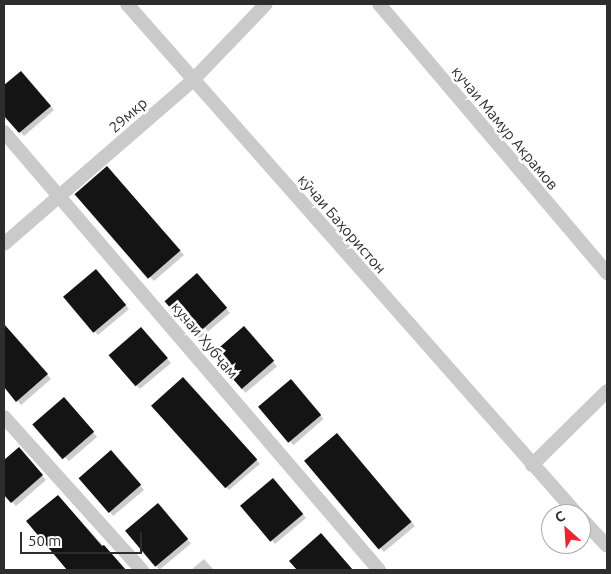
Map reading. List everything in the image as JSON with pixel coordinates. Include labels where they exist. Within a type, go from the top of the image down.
[{"type":"street","name":"кӯчаи Баҳористон","points":[[127,4],[532,465],[569,504]]},
{"type":"street","name":"29мкр","points":[[4,244],[193,80],[266,4]]},
{"type":"street","name":"кучаи Мамур Акрамов","points":[[379,4],[607,273]]},
{"type":"street","name":"кучаи Хубҷам","points":[[4,132],[61,196],[379,570]]},
{"type":"street","points":[[532,465],[607,391]]},
{"type":"street","points":[[4,417],[142,570]]},
{"type":"street","points":[[591,529],[607,546]]},
{"type":"building","points":[[21,71],[51,106],[19,133],[4,116],[4,85]]},
{"type":"building","points":[[107,166],[180,251],[148,279],[75,194]]},
{"type":"building","points":[[96,269],[126,305],[93,333],[63,297]]},
{"type":"building","points":[[197,273],[227,308],[195,336],[165,301]]},
{"type":"building","points":[[4,324],[48,374],[16,402],[4,387]]},
{"type":"building","points":[[244,326],[274,361],[242,389],[212,354]]},
{"type":"building","points":[[141,327],[168,358],[135,386],[109,355]]},
{"type":"building","points":[[183,377],[257,459],[225,488],[151,406]]},
{"type":"building","points":[[291,379],[321,415],[288,443],[258,407]]},
{"type":"building","points":[[64,397],[94,432],[62,459],[32,425]]},
{"type":"building","points":[[337,433],[412,522],[379,550],[304,461]]},
{"type":"building","points":[[19,447],[43,475],[11,503],[4,495],[4,460]]},
{"type":"building","points":[[111,450],[141,485],[109,513],[79,478]]},
{"type":"building","points":[[273,478],[303,514],[270,542],[240,506]]},
{"type":"building","points":[[58,495],[102,546],[104,545],[126,570],[67,570],[26,521]]},
{"type":"building","points":[[158,503],[188,539],[155,567],[125,531]]},
{"type":"building","points":[[321,533],[353,570],[297,570],[289,561]]}]
